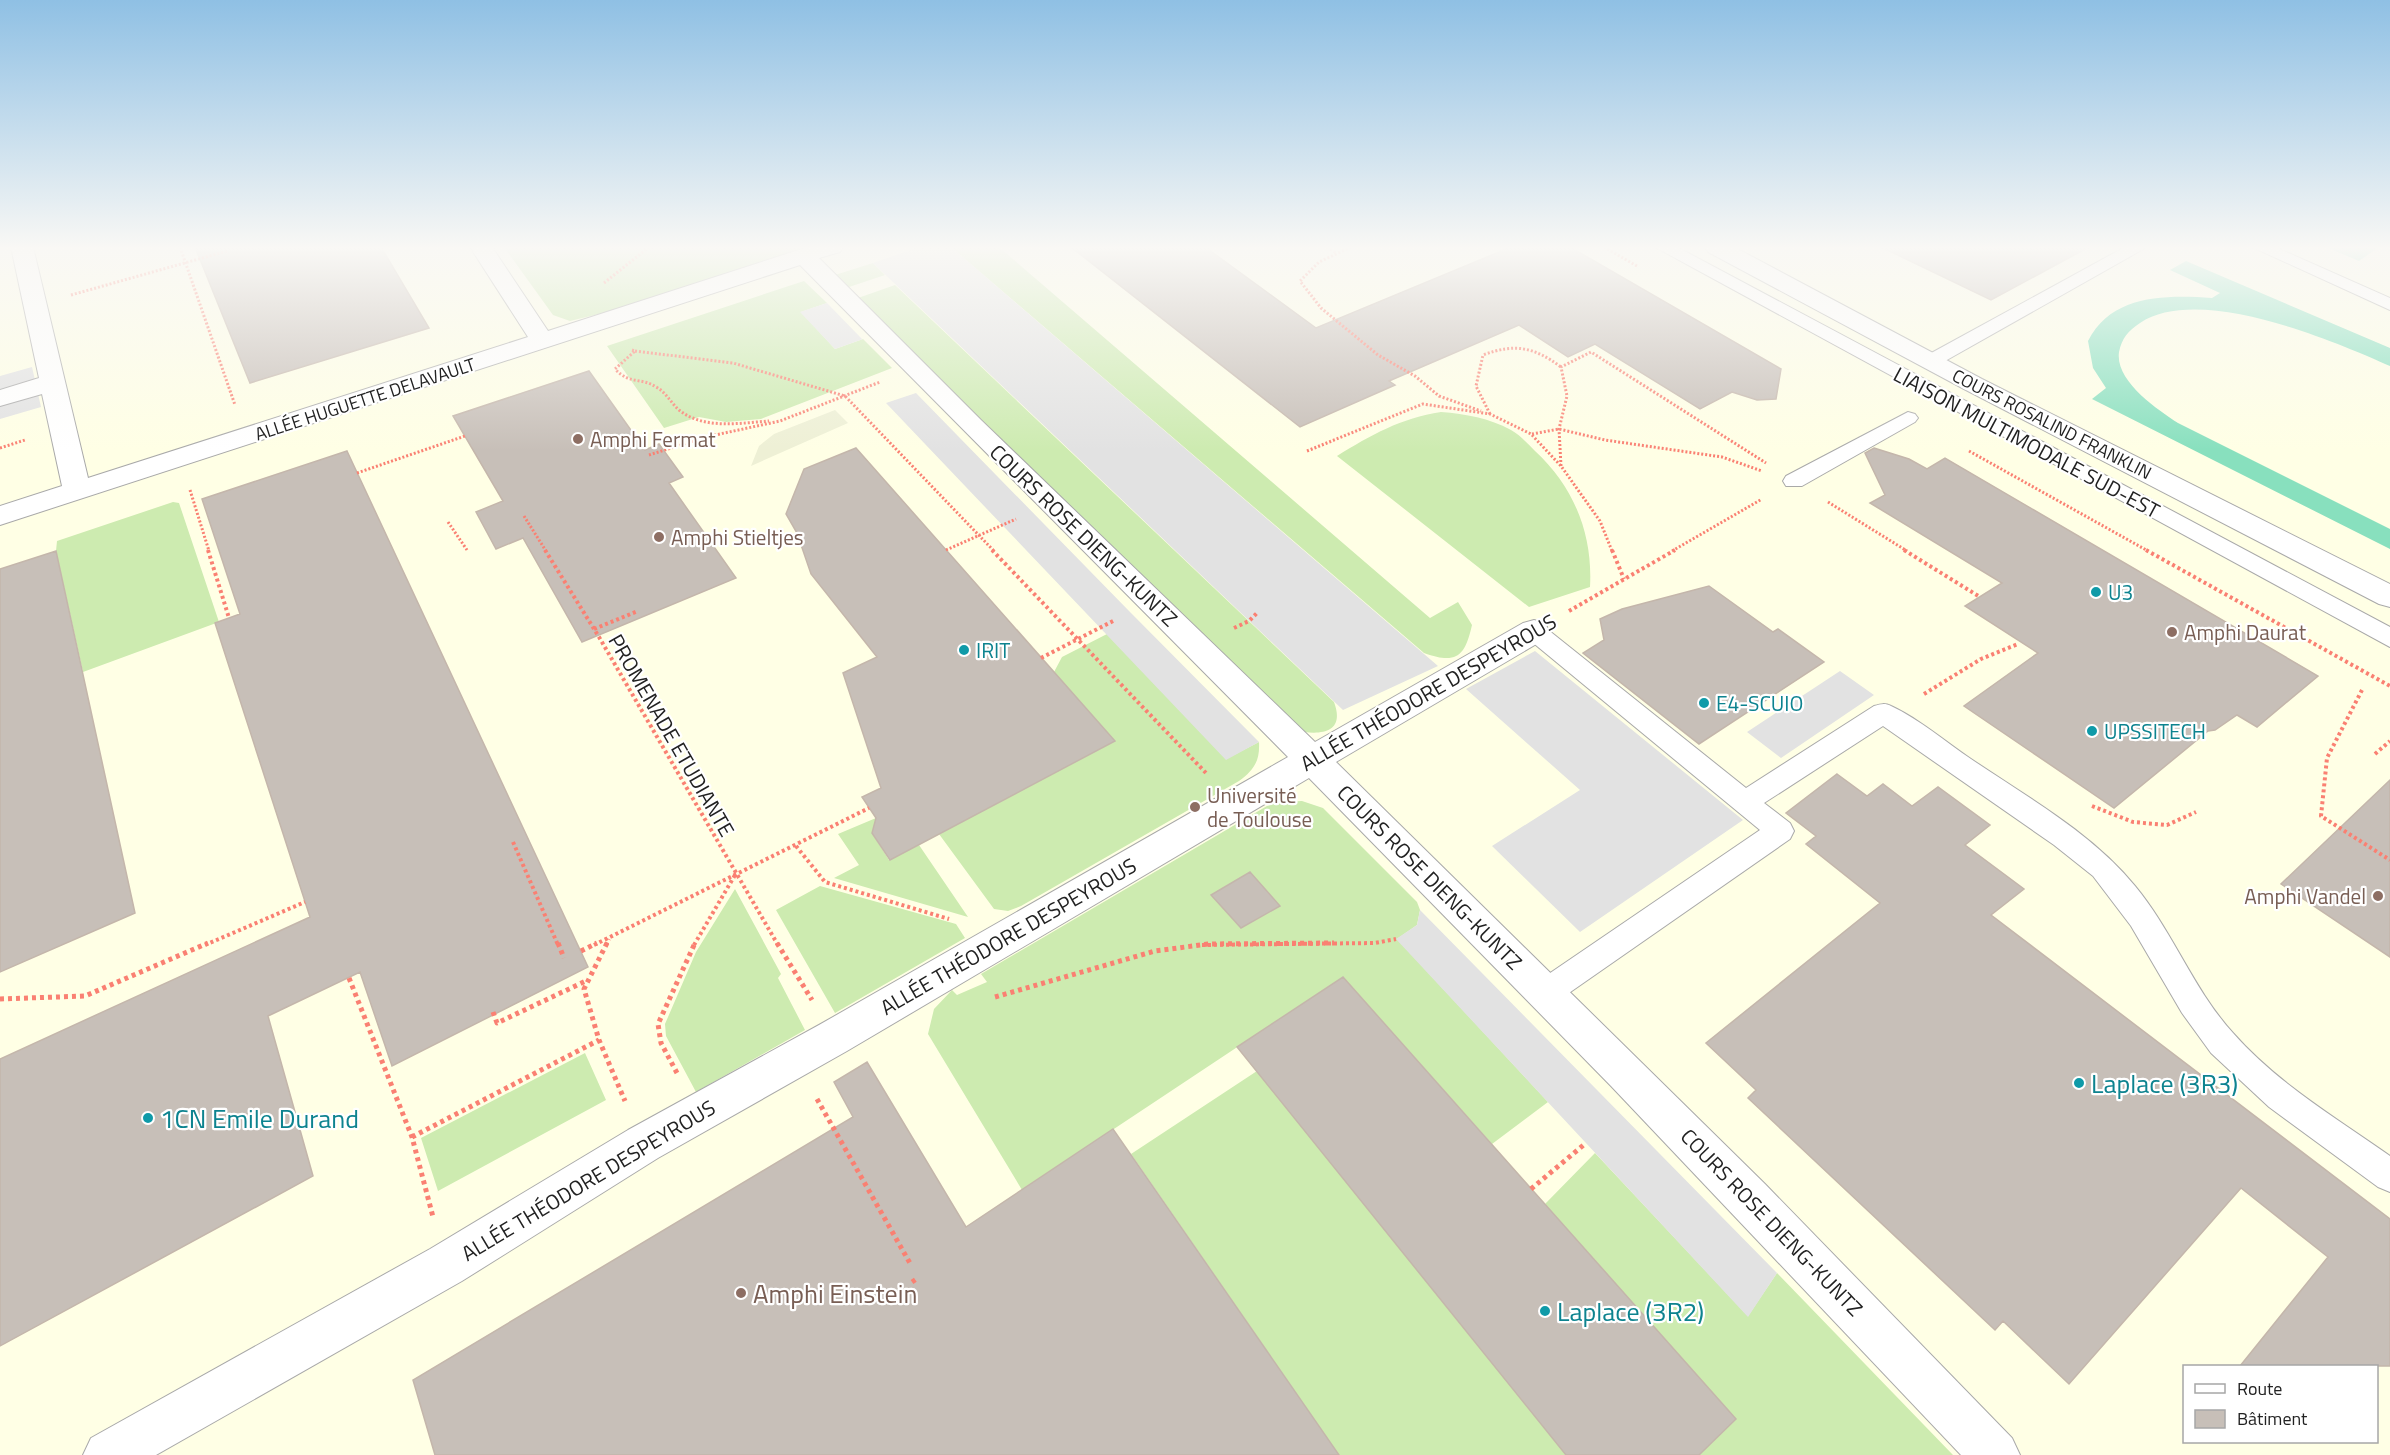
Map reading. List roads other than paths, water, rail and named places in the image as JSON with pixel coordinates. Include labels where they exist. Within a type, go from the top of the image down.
[{"type":"street","points":[[38,315],[77,491]]},
{"type":"street","points":[[525,315],[543,342]]},
{"type":"street","name":"ALLÉE HUGUETTE DELAVAULT","points":[[0,516],[625,315]]},
{"type":"street","name":"COURS ROSE DIENG-KUNTZ","points":[[862,315],[1313,759],[1813,1261],[1995,1455]]},
{"type":"street","name":"COURS ROSALIND FRANKLIN","points":[[1844,315],[2390,597]]},
{"type":"street","points":[[0,398],[54,382]]},
{"type":"street","name":"ALLÉE THÉODORE DESPEYROUS","points":[[108,1455],[446,1265],[643,1144],[1534,631]]},
{"type":"lane","name":"LIAISON MULTIMODALE SUD-EST","points":[[1789,315],[2390,638]]},
{"type":"lane","points":[[1931,361],[2015,315]]},
{"type":"lane","points":[[1794,481],[1908,418]]},
{"type":"lane","points":[[1534,631],[1780,831],[1545,993]]},
{"type":"lane","points":[[1744,802],[1883,713],[1947,754],[2068,841],[2111,877],[2141,915],[2197,1011],[2223,1044],[2263,1082],[2390,1176]]},
{"type":"place","name":"Amphi Fermat","points":[[578,439]]},
{"type":"place","name":"Amphi Stieltjes","points":[[659,537]]},
{"type":"place","name":"U3","points":[[2096,592]]},
{"type":"place","name":"Amphi Daurat","points":[[2172,632]]},
{"type":"place","name":"IRIT","points":[[964,650]]},
{"type":"place","name":"E4-SCUIO","points":[[1704,703]]},
{"type":"place","name":"UPSSITECH","points":[[2092,731]]},
{"type":"place","name":"Université de Toulouse","points":[[1195,807]]},
{"type":"place","name":"Amphi Vandel","points":[[2378,896]]},
{"type":"place","name":"Laplace (3R3)","points":[[2079,1083]]},
{"type":"place","name":"1CN Emile Durand","points":[[148,1118]]},
{"type":"place","name":"Amphi Einstein","points":[[741,1293]]},
{"type":"place","name":"Laplace (3R2)","points":[[1545,1311]]}]
